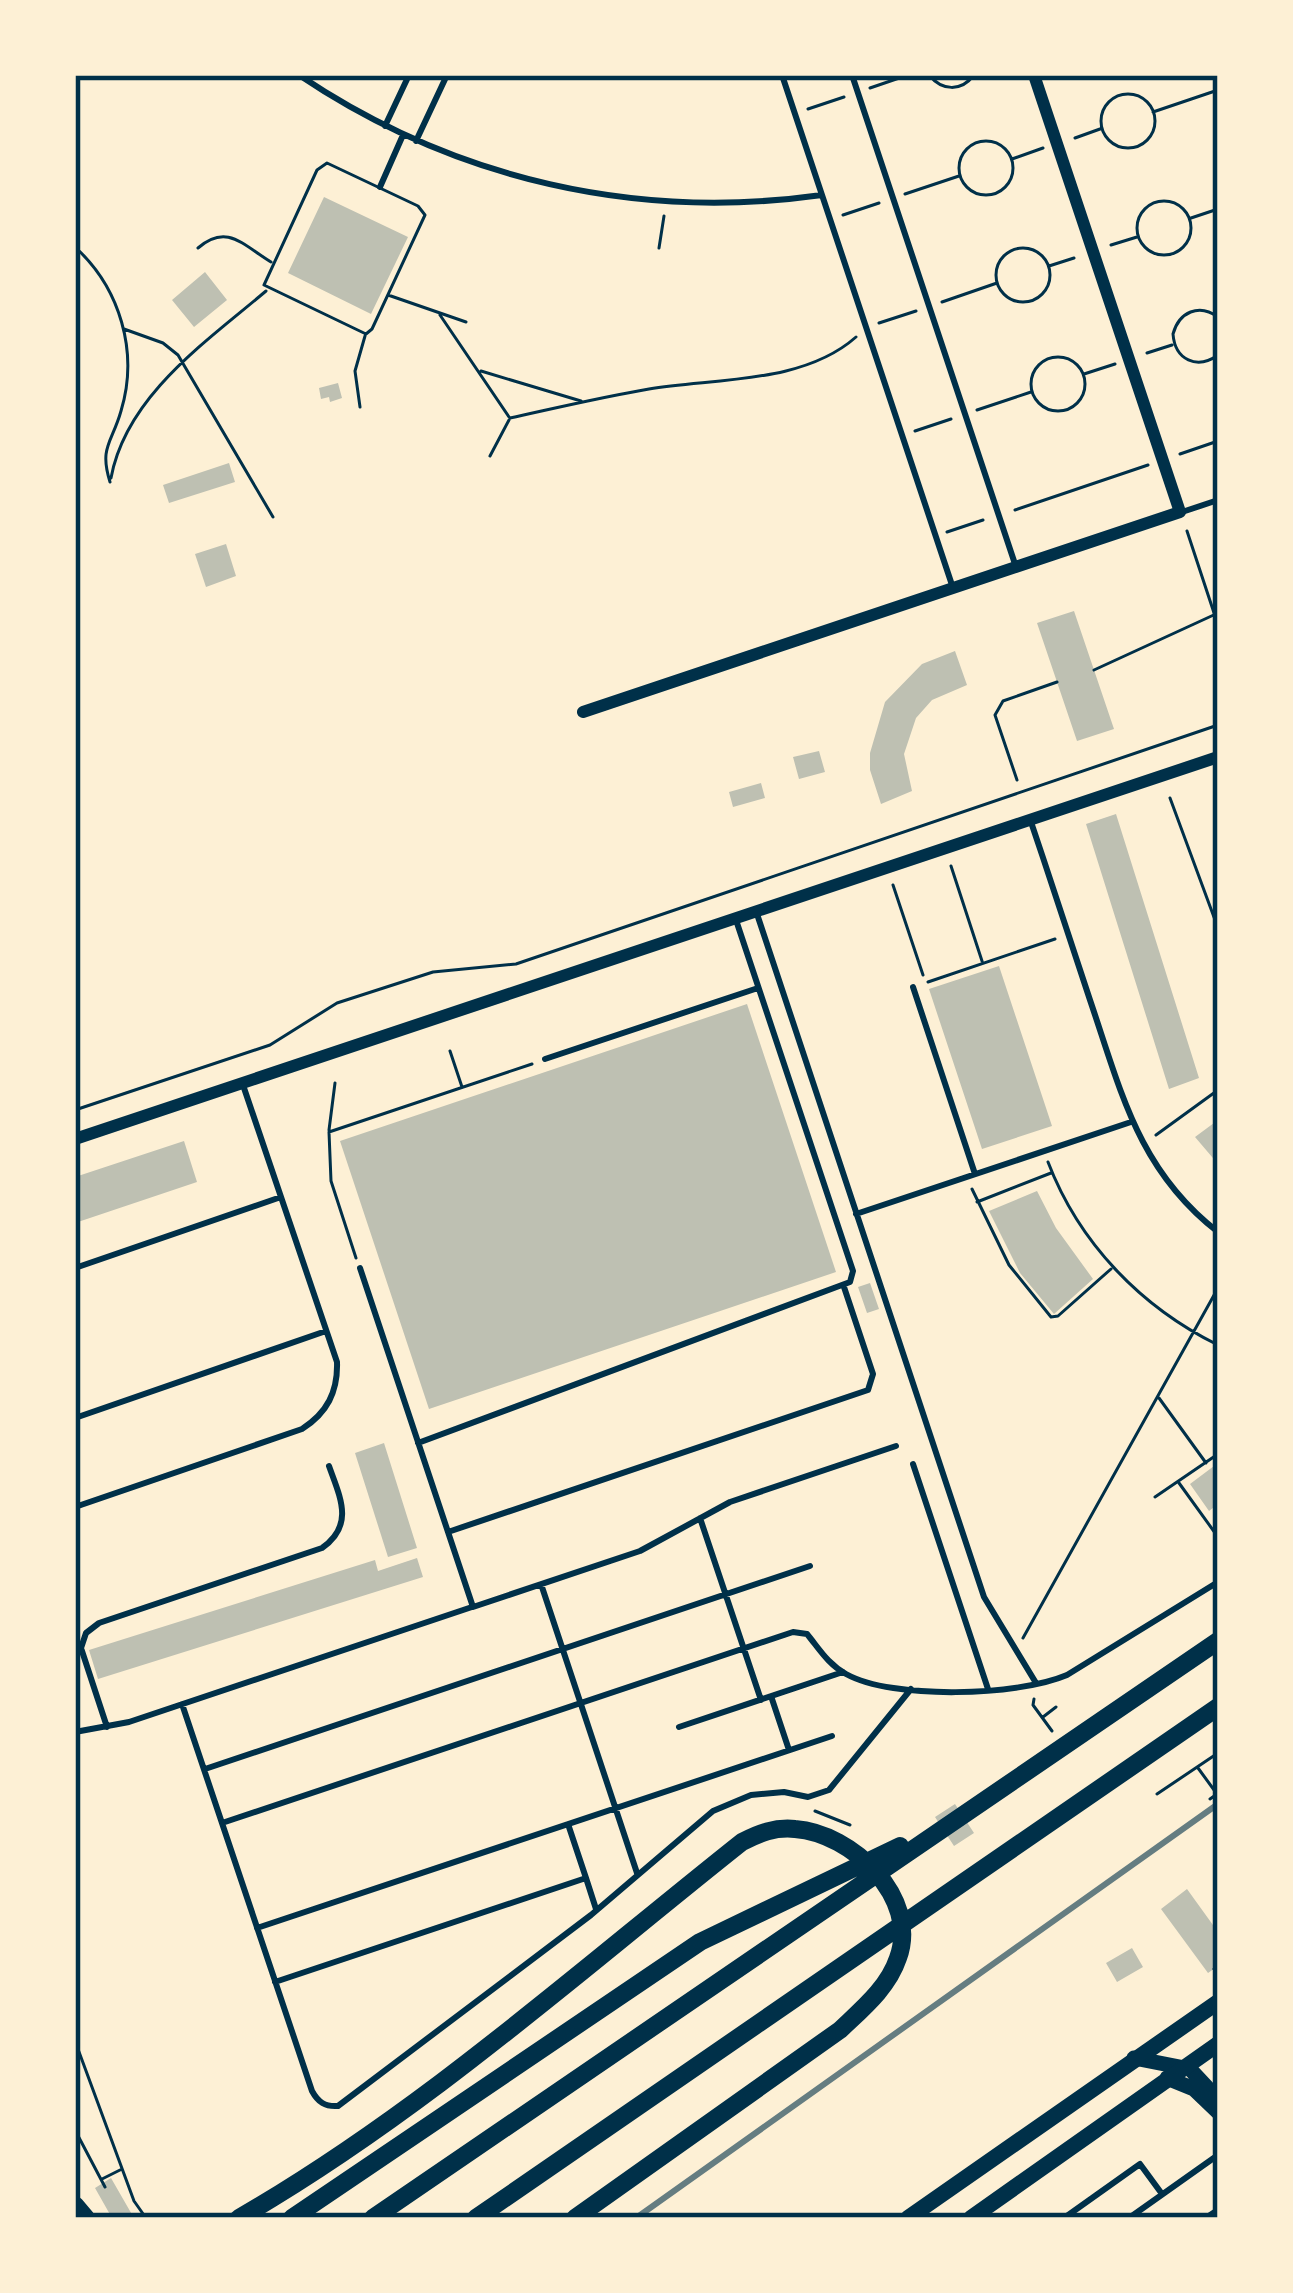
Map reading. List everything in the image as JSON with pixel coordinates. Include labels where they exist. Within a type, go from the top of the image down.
[{"type":"main road","points":[[373,2218],[1218,1641]]},
{"type":"main road","points":[[476,2218],[1218,1707]]},
{"type":"main road","points":[[292,2218],[700,1942],[968,1810]]},
{"type":"main road","points":[[239,2218],[329,2162],[551,2000],[742,1842],[777,1828],[800,1829],[848,1849],[893,1895],[903,1927],[898,1958],[879,1993],[840,2030],[575,2218]]},
{"type":"main road","points":[[908,2218],[1218,2002]]},
{"type":"main road","points":[[971,2218],[1218,2044]]},
{"type":"main road","points":[[75,2206],[83,2218]]},
{"type":"street","points":[[583,712],[1180,512],[1034,75]]},
{"type":"street","points":[[75,1139],[1218,757]]},
{"type":"street","points":[[1134,2058],[1184,2067],[1198,2075],[1218,2099]]},
{"type":"street","points":[[1167,2078],[1194,2089],[1218,2112]]},
{"type":"lane","points":[[299,75],[403,135],[524,179],[596,195],[666,202],[734,203],[822,195]]},
{"type":"lane","points":[[385,126],[409,75]]},
{"type":"lane","points":[[416,141],[447,75]]},
{"type":"lane","points":[[782,75],[953,588]]},
{"type":"lane","points":[[852,75],[1016,567]]},
{"type":"lane","points":[[380,188],[403,135]]},
{"type":"lane","points":[[1180,512],[1218,500]]},
{"type":"lane","points":[[1030,820],[1131,1122],[1185,1204],[1218,1232]]},
{"type":"lane","points":[[757,914],[984,1597],[1036,1683]]},
{"type":"lane","points":[[418,1443],[844,1287],[853,1271],[736,920]]},
{"type":"lane","points":[[913,987],[971,1175]]},
{"type":"lane","points":[[545,1059],[758,988]]},
{"type":"lane","points":[[75,1507],[302,1429],[334,1394],[338,1377],[326,1331],[243,1085]]},
{"type":"lane","points":[[856,1214],[1131,1122]]},
{"type":"lane","points":[[75,1268],[281,1197]]},
{"type":"lane","points":[[360,1268],[472,1607]]},
{"type":"lane","points":[[448,1532],[868,1390],[873,1374],[844,1287]]},
{"type":"lane","points":[[75,1418],[326,1331]]},
{"type":"lane","points":[[75,1732],[182,1704],[640,1551],[730,1502],[896,1446]]},
{"type":"lane","points":[[913,1465],[988,1689]]},
{"type":"lane","points":[[107,1727],[81,1648],[86,1633],[99,1623],[322,1548],[334,1539],[344,1510],[329,1466]]},
{"type":"lane","points":[[700,1518],[761,1700]]},
{"type":"lane","points":[[204,1769],[810,1566]]},
{"type":"lane","points":[[222,1823],[802,1632],[843,1672],[876,1685],[988,1689],[1036,1683],[1067,1675],[1218,1582]]},
{"type":"lane","points":[[541,1584],[637,1873]]},
{"type":"lane","points":[[679,1727],[843,1672]]},
{"type":"lane","points":[[182,1704],[312,2091],[321,2103],[338,2106],[597,1911],[713,1810],[764,1792],[808,1797],[829,1790],[911,1689]]},
{"type":"lane","points":[[771,1696],[789,1750]]},
{"type":"lane","points":[[257,1928],[832,1736]]},
{"type":"lane","points":[[568,1824],[597,1911]]},
{"type":"lane","points":[[275,1982],[586,1878]]},
{"type":"lane","points":[[1129,2218],[1218,2155]]},
{"type":"lane","points":[[1064,2218],[1139,2164],[1162,2194]]},
{"type":"path","points":[[929,75],[939,86],[949,88],[960,87],[974,75]]},
{"type":"path","points":[[1153,112],[1218,90]]},
{"type":"path","points":[[1119,95],[1139,96],[1153,112],[1152,133],[1136,146],[1115,145],[1102,128],[1103,108],[1119,95]]},
{"type":"path","points":[[978,142],[998,144],[1012,159],[1010,180],[995,194],[974,192],[961,176],[962,156],[978,142]]},
{"type":"path","points":[[359,407],[355,371],[366,334],[424,215],[418,206],[332,165],[320,166],[264,281],[268,290],[366,334]]},
{"type":"path","points":[[659,248],[666,202]]},
{"type":"path","points":[[1156,203],[1176,204],[1190,219],[1189,240],[1173,254],[1152,252],[1138,236],[1140,216],[1156,203]]},
{"type":"path","points":[[1190,219],[1218,209]]},
{"type":"path","points":[[198,248],[214,235],[226,235],[272,262]]},
{"type":"path","points":[[75,248],[104,281],[124,329],[126,393],[104,456],[110,482],[122,442],[183,362],[268,290]]},
{"type":"path","points":[[1015,250],[1035,251],[1048,266],[1047,287],[1031,301],[1011,299],[997,284],[999,263],[1015,250]]},
{"type":"path","points":[[388,296],[466,322]]},
{"type":"path","points":[[1218,317],[1201,309],[1191,311],[1182,316],[1172,334],[1187,360],[1208,362],[1218,356]]},
{"type":"path","points":[[440,315],[510,418]]},
{"type":"path","points":[[490,456],[510,418],[800,366],[837,354],[866,327]]},
{"type":"path","points":[[124,329],[168,346],[183,362],[273,518]]},
{"type":"path","points":[[1049,358],[1070,359],[1083,374],[1082,395],[1066,409],[1046,408],[1032,392],[1034,371],[1049,358]]},
{"type":"path","points":[[477,369],[583,402]]},
{"type":"path","points":[[936,536],[1218,442]]},
{"type":"path","points":[[1180,512],[1218,625]]},
{"type":"path","points":[[1094,670],[1216,614]]},
{"type":"path","points":[[1017,780],[995,715],[997,708],[1003,700],[1057,682]]},
{"type":"path","points":[[75,1110],[270,1045],[337,1003],[434,972],[516,964],[1218,725]]},
{"type":"path","points":[[1170,799],[1218,928]]},
{"type":"path","points":[[951,866],[983,964]]},
{"type":"path","points":[[893,885],[926,983],[1069,935]]},
{"type":"path","points":[[450,1051],[462,1087]]},
{"type":"path","points":[[328,1132],[545,1059]]},
{"type":"path","points":[[335,1083],[328,1132],[331,1181],[360,1268]]},
{"type":"path","points":[[1142,1144],[1218,1090]]},
{"type":"path","points":[[1044,1151],[1083,1228],[1113,1267],[1153,1305],[1218,1345]]},
{"type":"path","points":[[977,1202],[1052,1172]]},
{"type":"path","points":[[971,1175],[977,1202],[1010,1265],[1051,1317],[1058,1316],[1113,1267]]},
{"type":"path","points":[[1016,1651],[1218,1288]]},
{"type":"path","points":[[1158,1396],[1206,1462]]},
{"type":"path","points":[[1155,1497],[1218,1454]]},
{"type":"path","points":[[1178,1482],[1218,1537]]},
{"type":"path","points":[[1042,1717],[1056,1707]]},
{"type":"path","points":[[1157,1794],[1218,1753]]},
{"type":"path","points":[[1197,1767],[1217,1794],[1210,1799]]},
{"type":"path","points":[[1214,1969],[1218,1975]]},
{"type":"path","points":[[75,2041],[134,2201],[146,2218]]},
{"type":"path","points":[[75,2130],[105,2188]]},
{"type":"path","points":[[100,2180],[122,2169]]},
{"type":"path","points":[[1203,2218],[1218,2208]]},
{"type":"building","points":[[324,197],[408,237],[371,314],[288,273]]},
{"type":"building","points":[[205,272],[227,300],[194,327],[172,300]]},
{"type":"building","points":[[338,383],[342,398],[321,399],[319,388]]},
{"type":"building","points":[[229,463],[235,482],[169,503],[163,485]]},
{"type":"building","points":[[226,544],[236,576],[206,587],[195,554]]},
{"type":"building","points":[[1074,611],[1114,729],[1077,741],[1037,623]]},
{"type":"building","points":[[955,651],[967,685],[932,700],[916,718],[904,754],[912,791],[881,804],[870,753],[885,702],[922,664]]},
{"type":"building","points":[[819,751],[825,772],[799,779],[793,757]]},
{"type":"building","points":[[761,783],[765,798],[733,807],[729,792]]},
{"type":"building","points":[[1116,814],[1199,1078],[1169,1089],[1086,824]]},
{"type":"building","points":[[999,966],[1052,1126],[982,1149],[929,989]]},
{"type":"building","points":[[747,1004],[836,1272],[429,1409],[340,1141]]},
{"type":"building","points":[[1218,1120],[1218,1164],[1195,1137]]},
{"type":"building","points":[[184,1141],[197,1182],[75,1223],[75,1177]]},
{"type":"building","points":[[1037,1191],[1056,1228],[1093,1279],[1054,1314],[1020,1273],[989,1211]]},
{"type":"building","points":[[870,1283],[879,1309],[867,1313],[858,1287]]},
{"type":"building","points":[[384,1443],[417,1548],[388,1557],[355,1453]]},
{"type":"building","points":[[1218,1463],[1218,1504],[1209,1511],[1190,1484]]},
{"type":"building","points":[[417,1558],[423,1577],[98,1679],[89,1650],[375,1560],[378,1571]]},
{"type":"building","points":[[955,1804],[974,1833],[954,1846],[935,1817]]},
{"type":"building","points":[[1187,1889],[1218,1932],[1218,1966],[1208,1973],[1161,1909]]},
{"type":"building","points":[[1132,1948],[1143,1967],[1117,1982],[1106,1963]]},
{"type":"building","points":[[111,2178],[134,2218],[112,2218],[95,2188]]},
{"type":"railway","points":[[636,2218],[1218,1804]]}]
